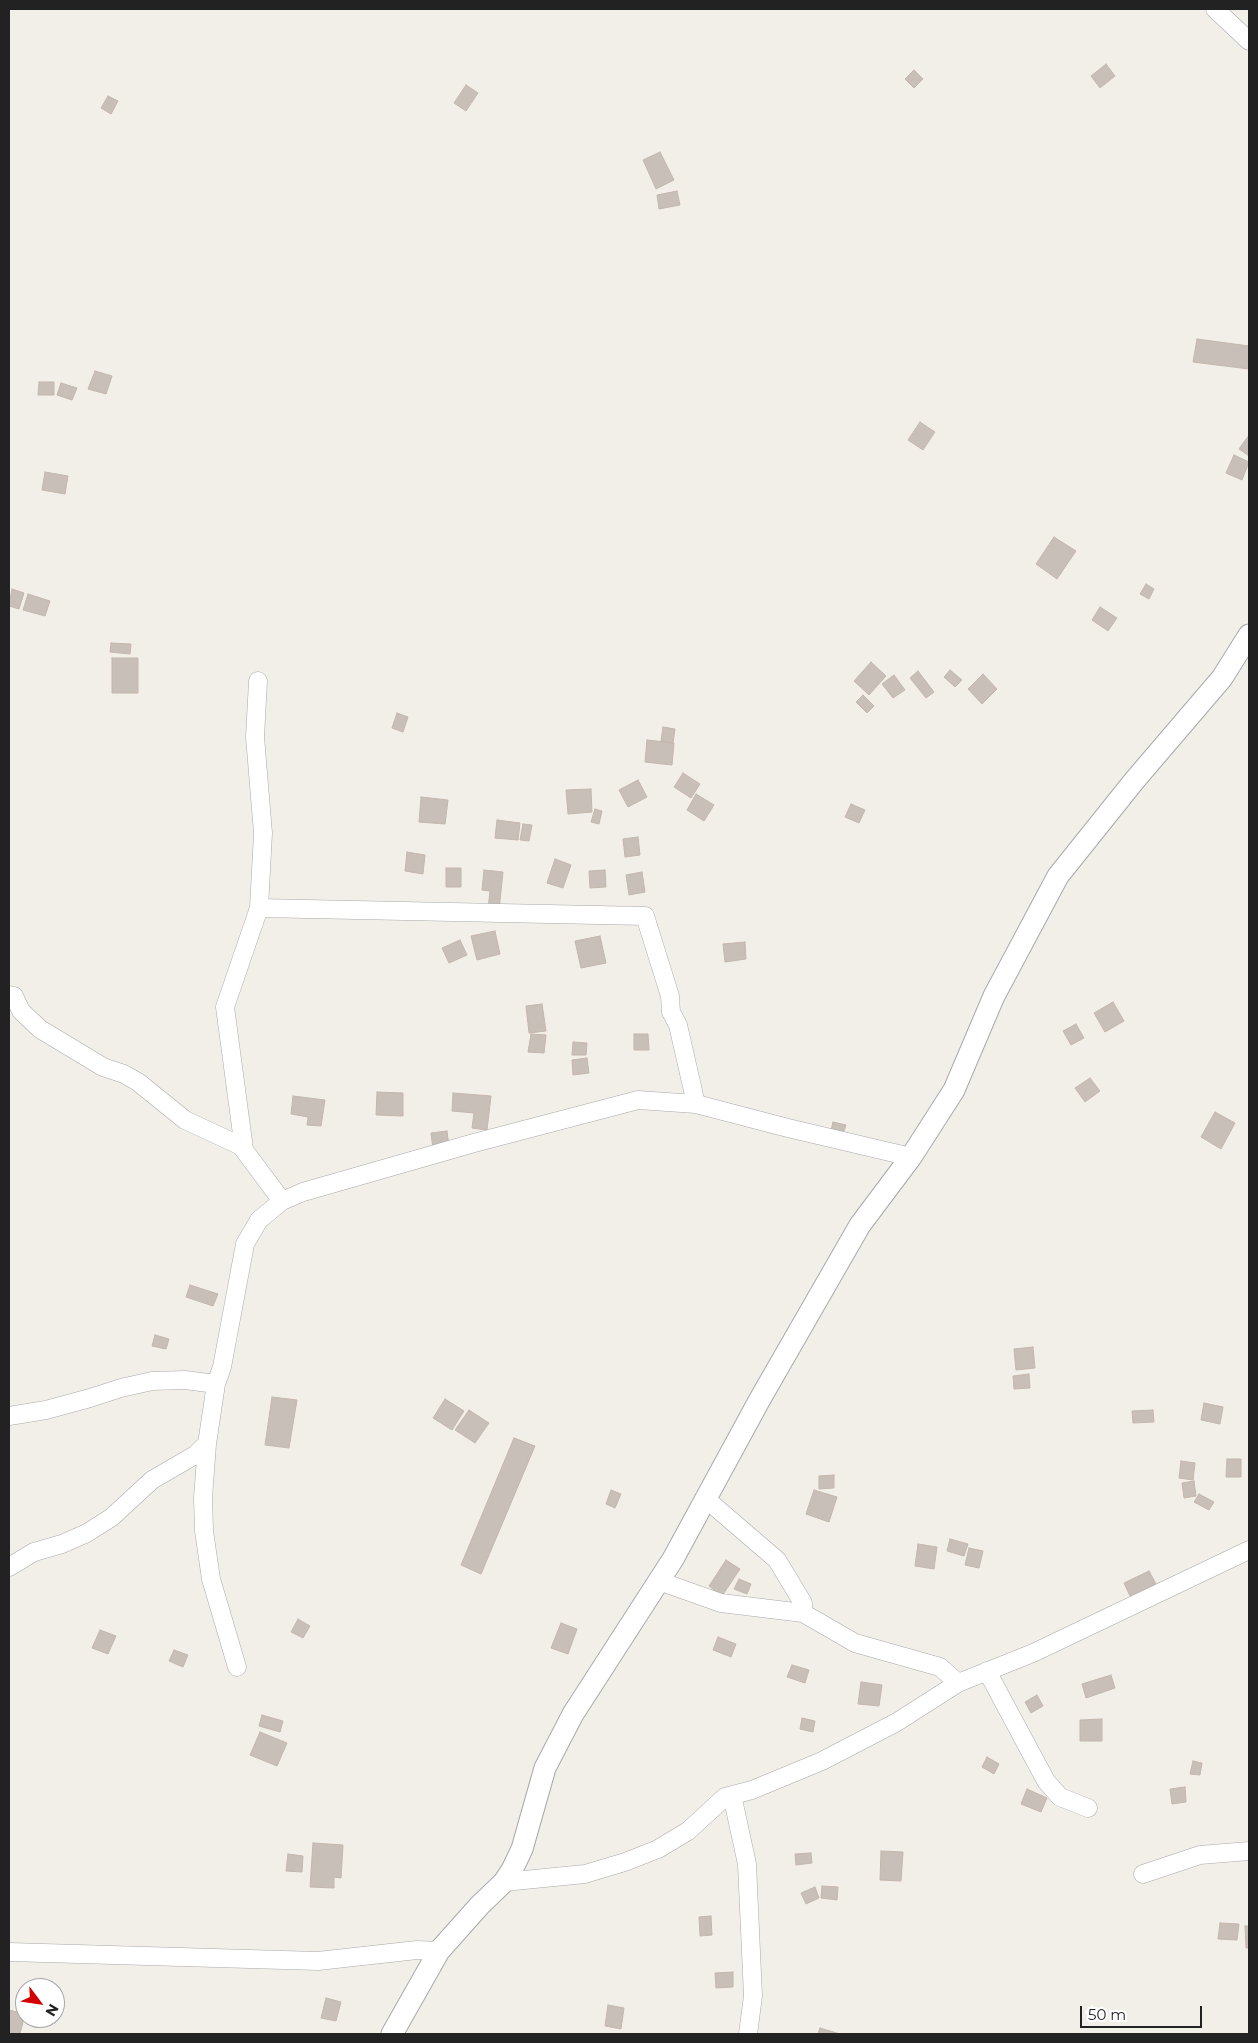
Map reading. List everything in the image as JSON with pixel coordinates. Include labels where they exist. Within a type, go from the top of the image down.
[{"type":"street","points":[[1215,9],[1249,41]]},
{"type":"street","points":[[392,2034],[439,1950],[504,1882],[522,1849],[545,1768],[573,1714],[659,1581],[760,1399],[860,1225],[911,1157],[954,1090],[994,996],[1058,876],[1134,780],[1222,678],[1249,635]]},
{"type":"street","points":[[244,1149],[225,1007],[259,908],[263,834],[255,737],[258,681]]},
{"type":"street","points":[[259,908],[645,916],[670,996],[671,1012],[678,1025],[696,1104]]},
{"type":"street","points":[[9,995],[14,996],[21,1011],[40,1029],[104,1067],[124,1074],[138,1082],[185,1120],[233,1141],[244,1149],[282,1201]]},
{"type":"street","points":[[237,1667],[211,1579],[204,1531],[203,1498],[207,1444],[216,1384],[222,1366],[245,1244],[259,1220],[282,1201],[302,1192],[331,1183],[638,1100],[696,1104],[911,1157]]},
{"type":"street","points":[[9,1416],[46,1410],[152,1381],[184,1380],[216,1384]]},
{"type":"street","points":[[9,1567],[34,1552],[62,1544],[87,1533],[112,1517],[152,1480],[195,1455],[207,1444]]},
{"type":"street","points":[[706,1498],[777,1560],[803,1603],[803,1613]]},
{"type":"street","points":[[504,1882],[585,1874],[625,1862],[658,1849],[688,1830],[718,1803],[732,1794],[752,1790],[822,1761],[897,1722],[958,1682],[1033,1653],[1249,1550]]},
{"type":"street","points":[[659,1581],[721,1603],[803,1613],[855,1643],[940,1667],[958,1682]]},
{"type":"street","points":[[987,1671],[1046,1781],[1060,1797],[1088,1808]]},
{"type":"street","points":[[732,1794],[747,1864],[753,1996],[748,2034]]},
{"type":"street","points":[[1143,1874],[1200,1855],[1249,1851]]},
{"type":"street","points":[[9,1952],[318,1961],[417,1950],[439,1950]]},
{"type":"building","points":[[1106,64],[1115,76],[1100,88],[1091,76]]},
{"type":"building","points":[[914,70],[923,79],[914,88],[905,79]]},
{"type":"building","points":[[466,85],[478,93],[466,111],[454,103]]},
{"type":"building","points":[[108,96],[118,101],[111,114],[101,108]]},
{"type":"building","points":[[660,152],[674,180],[656,189],[643,160]]},
{"type":"building","points":[[677,191],[680,205],[659,209],[657,195]]},
{"type":"building","points":[[1197,339],[1249,346],[1249,369],[1193,362]]},
{"type":"building","points":[[95,371],[112,376],[106,394],[88,389]]},
{"type":"building","points":[[39,382],[54,382],[54,395],[38,395]]},
{"type":"building","points":[[61,383],[77,388],[72,400],[57,395]]},
{"type":"building","points":[[920,422],[935,432],[923,450],[908,440]]},
{"type":"building","points":[[1249,435],[1249,456],[1239,449]]},
{"type":"building","points":[[1234,455],[1249,462],[1242,480],[1226,473]]},
{"type":"building","points":[[45,472],[68,476],[65,494],[42,490]]},
{"type":"building","points":[[1054,537],[1076,551],[1057,579],[1036,564]]},
{"type":"building","points":[[1146,584],[1154,589],[1149,599],[1140,594]]},
{"type":"building","points":[[12,589],[24,593],[19,609],[9,606]]},
{"type":"building","points":[[28,594],[50,601],[45,616],[23,610]]},
{"type":"building","points":[[1100,607],[1117,618],[1108,631],[1092,620]]},
{"type":"building","points":[[111,643],[131,644],[130,654],[110,652]]},
{"type":"building","points":[[112,658],[138,658],[138,693],[112,693]]},
{"type":"building","points":[[871,662],[886,676],[869,695],[854,681]]},
{"type":"building","points":[[950,670],[962,680],[955,687],[944,677]]},
{"type":"building","points":[[918,671],[934,692],[926,698],[910,678]]},
{"type":"building","points":[[983,674],[997,689],[982,704],[968,689]]},
{"type":"building","points":[[894,675],[905,690],[893,698],[882,684]]},
{"type":"building","points":[[863,695],[874,706],[867,713],[856,702]]},
{"type":"building","points":[[397,713],[408,717],[403,732],[392,728]]},
{"type":"building","points":[[663,727],[675,729],[673,743],[661,741]]},
{"type":"building","points":[[647,740],[674,743],[672,765],[645,762]]},
{"type":"building","points":[[683,773],[700,784],[691,798],[674,787]]},
{"type":"building","points":[[638,780],[647,797],[628,807],[619,790]]},
{"type":"building","points":[[591,789],[592,812],[568,814],[566,790]]},
{"type":"building","points":[[696,794],[714,805],[704,821],[687,810]]},
{"type":"building","points":[[421,797],[448,800],[445,824],[419,822]]},
{"type":"building","points":[[851,804],[865,810],[859,823],[845,817]]},
{"type":"building","points":[[595,809],[602,811],[599,824],[591,822]]},
{"type":"building","points":[[497,820],[520,823],[518,840],[495,838]]},
{"type":"building","points":[[523,824],[532,825],[529,841],[520,840]]},
{"type":"building","points":[[638,837],[640,855],[625,857],[623,839]]},
{"type":"building","points":[[407,852],[425,855],[423,874],[405,871]]},
{"type":"building","points":[[555,859],[571,865],[563,888],[547,883]]},
{"type":"building","points":[[446,868],[461,868],[461,887],[446,887]]},
{"type":"building","points":[[484,870],[503,872],[499,910],[488,909],[490,891],[482,890]]},
{"type":"building","points":[[605,870],[606,887],[590,888],[589,871]]},
{"type":"building","points":[[642,872],[645,892],[629,895],[626,875]]},
{"type":"building","points":[[495,931],[500,954],[477,960],[471,936]]},
{"type":"building","points":[[600,936],[606,963],[581,968],[575,941]]},
{"type":"building","points":[[460,940],[467,955],[449,963],[442,948]]},
{"type":"building","points":[[745,942],[746,959],[725,962],[723,944]]},
{"type":"building","points":[[1113,1002],[1124,1021],[1105,1032],[1094,1013]]},
{"type":"building","points":[[542,1004],[546,1031],[529,1033],[526,1006]]},
{"type":"building","points":[[1076,1024],[1084,1038],[1071,1045],[1063,1031]]},
{"type":"building","points":[[531,1034],[546,1035],[544,1053],[528,1052]]},
{"type":"building","points":[[634,1034],[648,1034],[649,1050],[634,1050]]},
{"type":"building","points":[[573,1042],[587,1043],[586,1055],[572,1055]]},
{"type":"building","points":[[587,1058],[589,1073],[573,1075],[572,1060]]},
{"type":"building","points":[[1090,1078],[1100,1091],[1085,1102],[1075,1088]]},
{"type":"building","points":[[377,1092],[403,1093],[403,1116],[376,1115]]},
{"type":"building","points":[[453,1093],[491,1096],[487,1130],[472,1128],[474,1113],[452,1111]]},
{"type":"building","points":[[293,1096],[325,1100],[321,1126],[307,1125],[308,1117],[291,1114]]},
{"type":"building","points":[[1215,1112],[1235,1123],[1221,1149],[1201,1137]]},
{"type":"building","points":[[833,1122],[846,1125],[843,1134],[831,1131]]},
{"type":"building","points":[[447,1131],[449,1146],[433,1149],[431,1133]]},
{"type":"building","points":[[190,1285],[218,1294],[213,1306],[186,1297]]},
{"type":"building","points":[[155,1335],[169,1339],[166,1349],[152,1346]]},
{"type":"building","points":[[1033,1347],[1035,1368],[1016,1370],[1014,1349]]},
{"type":"building","points":[[1029,1374],[1030,1388],[1014,1389],[1013,1376]]},
{"type":"building","points":[[272,1397],[297,1400],[289,1448],[265,1445]]},
{"type":"building","points":[[445,1399],[464,1411],[452,1430],[433,1418]]},
{"type":"building","points":[[1204,1403],[1223,1407],[1220,1424],[1201,1420]]},
{"type":"building","points":[[469,1410],[489,1423],[475,1443],[455,1430]]},
{"type":"building","points":[[1153,1410],[1154,1422],[1133,1423],[1132,1411]]},
{"type":"building","points":[[514,1438],[535,1446],[481,1574],[461,1565]]},
{"type":"building","points":[[1227,1459],[1241,1459],[1241,1477],[1226,1477]]},
{"type":"building","points":[[1181,1461],[1195,1463],[1193,1480],[1179,1478]]},
{"type":"building","points":[[834,1475],[834,1488],[819,1489],[819,1476]]},
{"type":"building","points":[[1194,1481],[1196,1496],[1184,1498],[1182,1483]]},
{"type":"building","points":[[611,1490],[621,1494],[615,1508],[606,1504]]},
{"type":"building","points":[[814,1490],[837,1497],[829,1522],[806,1514]]},
{"type":"building","points":[[1199,1494],[1214,1502],[1209,1510],[1194,1502]]},
{"type":"building","points":[[950,1539],[968,1544],[964,1556],[947,1551]]},
{"type":"building","points":[[918,1544],[937,1547],[934,1569],[915,1566]]},
{"type":"building","points":[[969,1548],[983,1551],[979,1568],[965,1565]]},
{"type":"building","points":[[726,1560],[740,1569],[722,1596],[709,1586]]},
{"type":"building","points":[[1149,1571],[1156,1584],[1130,1596],[1124,1583]]},
{"type":"building","points":[[739,1579],[751,1584],[747,1594],[734,1589]]},
{"type":"building","points":[[298,1619],[310,1626],[303,1638],[291,1632]]},
{"type":"building","points":[[561,1623],[577,1629],[568,1654],[551,1648]]},
{"type":"building","points":[[100,1630],[116,1636],[108,1654],[92,1648]]},
{"type":"building","points":[[718,1637],[736,1644],[731,1657],[713,1650]]},
{"type":"building","points":[[174,1650],[188,1655],[183,1667],[169,1661]]},
{"type":"building","points":[[792,1665],[809,1670],[805,1683],[787,1677]]},
{"type":"building","points":[[1111,1675],[1115,1688],[1086,1698],[1082,1684]]},
{"type":"building","points":[[861,1682],[882,1685],[879,1706],[858,1704]]},
{"type":"building","points":[[1037,1695],[1043,1706],[1031,1713],[1025,1702]]},
{"type":"building","points":[[262,1715],[283,1721],[280,1732],[259,1726]]},
{"type":"building","points":[[802,1718],[815,1721],[813,1732],[800,1729]]},
{"type":"building","points":[[1102,1719],[1102,1741],[1080,1741],[1080,1720]]},
{"type":"building","points":[[260,1732],[287,1743],[277,1766],[250,1755]]},
{"type":"building","points":[[987,1757],[999,1764],[994,1774],[982,1767]]},
{"type":"building","points":[[1193,1761],[1202,1763],[1200,1775],[1190,1774]]},
{"type":"building","points":[[1185,1787],[1186,1802],[1172,1804],[1170,1789]]},
{"type":"building","points":[[1027,1789],[1047,1798],[1041,1812],[1021,1804]]},
{"type":"building","points":[[313,1843],[343,1845],[341,1878],[334,1877],[334,1888],[310,1887]]},
{"type":"building","points":[[881,1851],[903,1852],[901,1881],[880,1880]]},
{"type":"building","points":[[811,1853],[812,1863],[796,1865],[795,1854]]},
{"type":"building","points":[[288,1854],[303,1856],[302,1872],[286,1871]]},
{"type":"building","points":[[822,1886],[838,1887],[837,1900],[821,1898]]},
{"type":"building","points":[[815,1887],[819,1898],[806,1904],[801,1893]]},
{"type":"building","points":[[711,1916],[712,1935],[700,1936],[699,1917]]},
{"type":"building","points":[[1220,1923],[1239,1924],[1237,1940],[1218,1939]]},
{"type":"building","points":[[1245,1926],[1249,1926],[1249,1948],[1246,1948]]},
{"type":"building","points":[[733,1972],[733,1987],[716,1988],[715,1973]]},
{"type":"building","points":[[326,1998],[341,2002],[336,2021],[321,2018]]},
{"type":"building","points":[[608,2005],[624,2008],[621,2029],[605,2026]]},
{"type":"building","points":[[9,2010],[15,2012],[15,2028],[22,2028],[20,2034],[9,2034]]},
{"type":"building","points":[[820,2028],[840,2034],[818,2034]]}]
